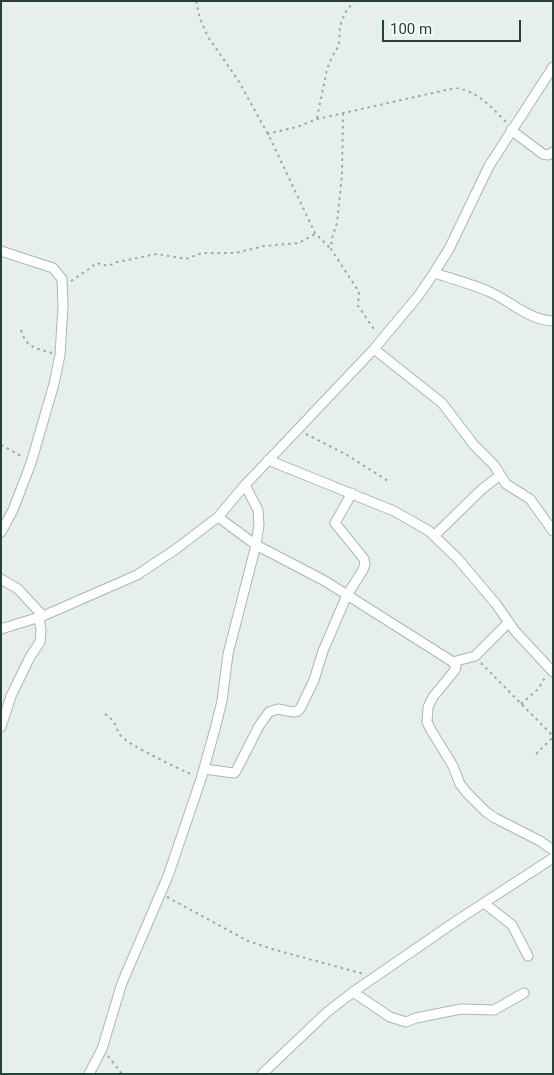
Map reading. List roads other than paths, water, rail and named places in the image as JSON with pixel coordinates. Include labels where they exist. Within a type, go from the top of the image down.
[{"type":"street","points":[[1,629],[41,617],[137,575],[155,564],[218,517],[268,460],[374,348],[419,295],[449,249],[489,166],[553,67]]},
{"type":"street","points":[[512,129],[542,154],[548,155],[553,152]]},
{"type":"street","points":[[1,251],[53,268],[62,279],[63,290],[60,354],[54,384],[31,464],[13,510],[1,532]]},
{"type":"street","points":[[434,273],[492,293],[536,318],[553,321]]},
{"type":"street","points":[[374,348],[442,403],[474,445],[494,465],[511,488],[533,502],[553,531]]},
{"type":"street","points":[[268,460],[407,518],[429,531],[458,559],[496,604],[532,652],[552,669]]},
{"type":"street","points":[[434,536],[481,490],[500,475]]},
{"type":"street","points":[[90,1074],[102,1049],[122,983],[160,893],[201,779],[222,701],[228,654],[256,545],[259,524],[258,510],[245,485]]},
{"type":"street","points":[[204,769],[234,773],[270,712],[273,710],[293,712],[298,710],[314,680],[323,651],[347,595],[365,564],[364,559],[335,522],[352,494]]},
{"type":"street","points":[[218,517],[256,545],[325,581],[453,662],[455,670],[433,697],[428,707],[426,722],[453,766],[460,784],[467,793],[495,818],[540,841],[553,850]]},
{"type":"street","points":[[1,579],[18,589],[41,617],[40,642],[4,704],[1,727]]},
{"type":"street","points":[[453,662],[475,656],[510,622]]},
{"type":"street","points":[[262,1074],[326,1013],[353,992],[553,858]]},
{"type":"street","points":[[484,903],[512,925],[528,956]]},
{"type":"street","points":[[353,992],[390,1017],[406,1022],[416,1018],[461,1009],[494,1010],[524,993]]}]
